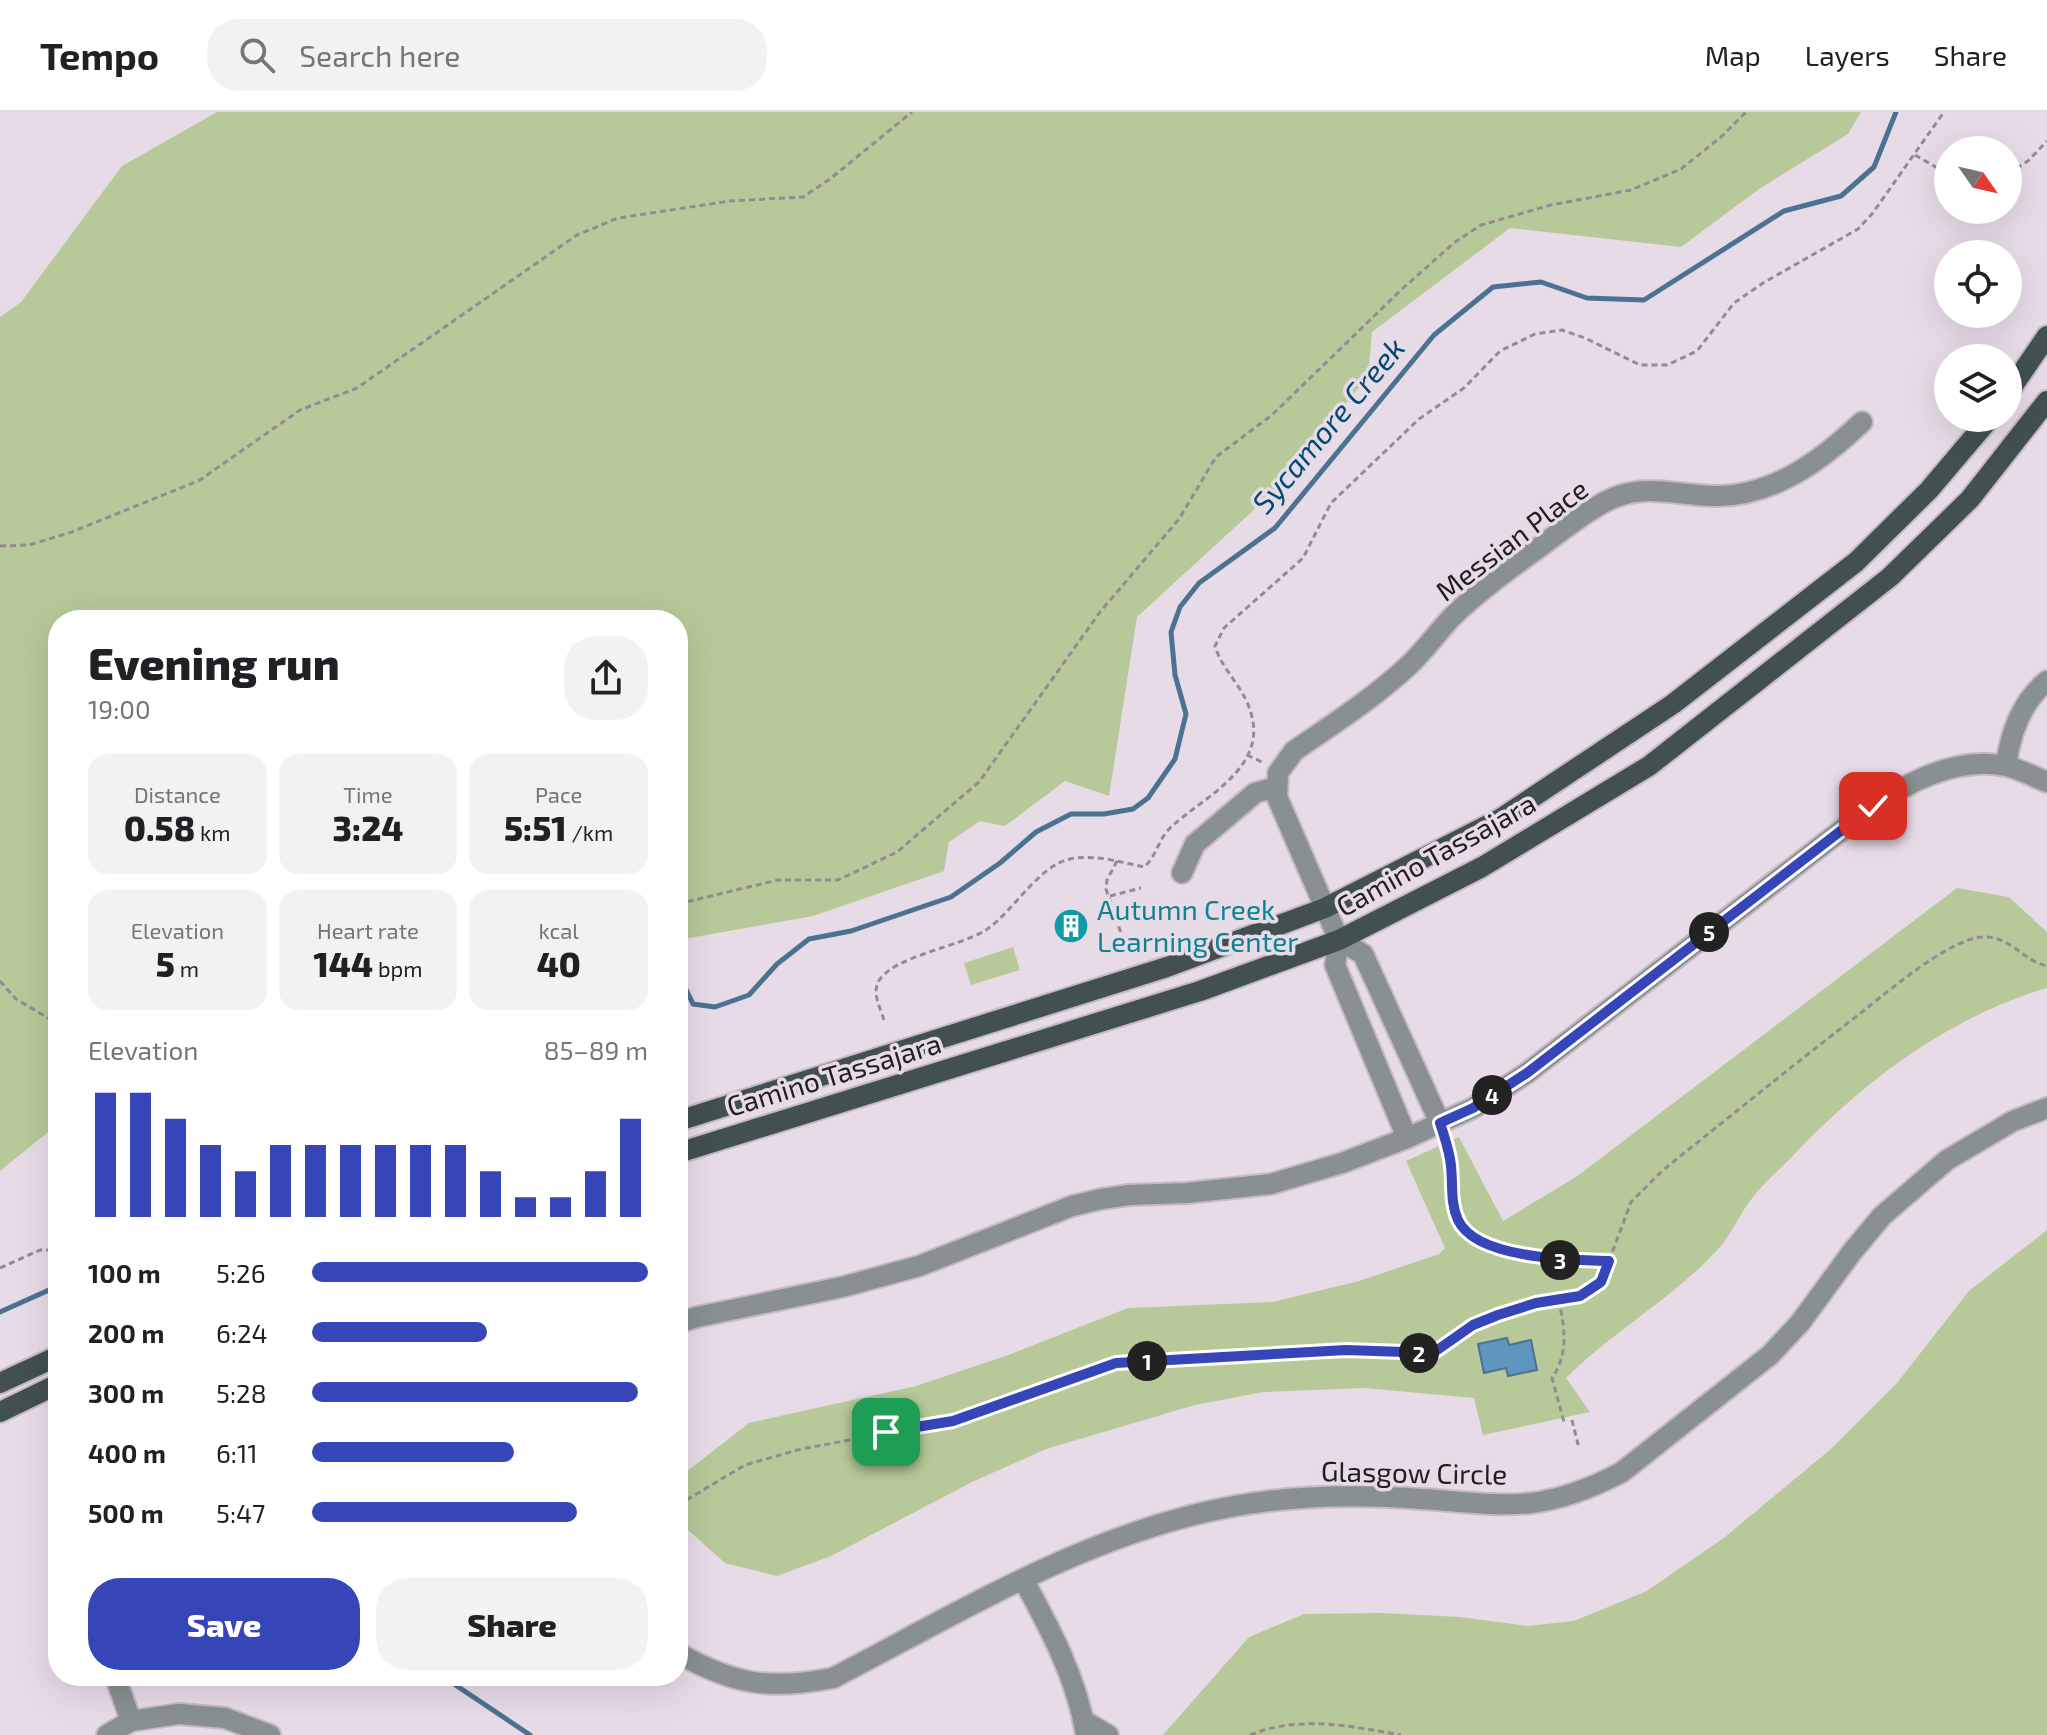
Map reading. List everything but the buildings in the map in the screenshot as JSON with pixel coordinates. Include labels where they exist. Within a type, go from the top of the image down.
[{"type":"main road","points":[[2022,373],[2047,336]]},
{"type":"main road","name":"Camino Tassajara","points":[[688,1150],[1200,991],[1339,940],[1482,867],[1649,766],[1890,577],[1970,499],[2047,401]]},
{"type":"main road","name":"Camino Tassajara","points":[[688,1118],[1167,967],[1325,908],[1500,819],[1673,704],[1856,562],[1929,490],[1978,432]]},
{"type":"main road","points":[[0,1383],[48,1361]]},
{"type":"main road","points":[[0,1412],[48,1389]]},
{"type":"street","name":"Messian Place","points":[[1276,787],[1278,773],[1294,751],[1381,690],[1409,666],[1452,617],[1504,573],[1597,506],[1621,495],[1646,489],[1717,496],[1743,493],[1786,480],[1836,447],[1862,422]]},
{"type":"street","points":[[2006,766],[2010,737],[2033,692],[2047,681]]},
{"type":"street","points":[[688,1320],[842,1287],[919,1266],[1072,1206],[1129,1195],[1187,1193],[1271,1184],[1342,1163],[1407,1138],[1473,1108],[1527,1073],[1873,806],[1906,784],[1943,770],[1978,764],[2006,766],[2047,782]]},
{"type":"street","points":[[1182,873],[1195,844],[1255,793],[1276,787],[1280,807],[1339,940],[1335,965],[1407,1138]]},
{"type":"street","points":[[1339,940],[1363,954],[1440,1123]]},
{"type":"street","name":"Glasgow Circle","points":[[688,1659],[703,1668],[747,1683],[792,1685],[833,1678],[1090,1547],[1163,1522],[1269,1501],[1384,1496],[1532,1503],[1598,1485],[1622,1472],[1770,1355],[1800,1323],[1882,1216],[1947,1160],[2013,1121],[2047,1108]]},
{"type":"street","points":[[1023,1579],[1056,1640],[1073,1682],[1085,1728],[1108,1735]]},
{"type":"street","points":[[119,1686],[131,1721]]},
{"type":"street","points":[[107,1735],[131,1721],[179,1714],[225,1718],[270,1735]]},
{"type":"path","points":[[0,546],[29,545],[72,532],[200,480],[300,410],[357,388],[577,235],[618,218],[730,201],[803,197],[830,179],[912,112]]},
{"type":"path","points":[[688,902],[778,880],[838,880],[897,852],[979,782],[1100,612],[1179,519],[1216,457],[1272,415],[1455,242],[1481,225],[1551,205],[1631,190],[1681,169],[1746,112]]},
{"type":"path","points":[[884,1020],[875,994],[878,981],[891,967],[983,932],[1004,917],[1047,871],[1069,859],[1117,861],[1144,867],[1153,859],[1158,844],[1169,829],[1228,783],[1255,739],[1252,712],[1240,686],[1220,662],[1215,646],[1224,628],[1303,558],[1331,503],[1419,419],[1450,400],[1500,351],[1535,334],[1562,330],[1640,365],[1667,365],[1697,351],[1734,303],[1858,229],[1944,112]]},
{"type":"path","points":[[2022,165],[2047,141]]},
{"type":"path","points":[[1915,155],[1934,166]]},
{"type":"path","points":[[1117,861],[1106,884],[1123,939]]},
{"type":"path","points":[[1109,897],[1141,888]]},
{"type":"path","points":[[688,1499],[745,1465],[801,1449],[953,1421],[1116,1363],[1346,1350],[1433,1353],[1473,1325],[1536,1303],[1580,1296],[1601,1282],[1631,1202],[1662,1171],[1914,972],[1970,939],[1984,937],[2008,942],[2037,963],[2047,966]]},
{"type":"path","points":[[0,981],[16,999],[48,1018]]},
{"type":"path","points":[[1440,1123],[1451,1161],[1453,1204],[1459,1221],[1470,1237],[1490,1245],[1560,1260],[1609,1261]]},
{"type":"path","points":[[0,1268],[40,1250],[48,1250]]},
{"type":"path","points":[[1558,1299],[1565,1326],[1564,1352],[1560,1368],[1552,1378],[1564,1422]]},
{"type":"path","points":[[1572,1420],[1579,1448]]},
{"type":"path","points":[[1250,1735],[1296,1722],[1353,1726],[1401,1735]]},
{"type":"green space","points":[[217,112],[1861,112],[1848,134],[1759,189],[1681,247],[1510,228],[1372,332],[1368,376],[1281,485],[1137,617],[1109,796],[1065,781],[1005,826],[980,821],[949,842],[944,871],[813,916],[688,938],[688,610],[48,610],[48,1132],[0,1171],[0,317],[21,302],[122,166]]},
{"type":"green space","points":[[1957,888],[2009,897],[2047,932],[2047,988],[2010,1001],[1941,1035],[1877,1079],[1818,1130],[1757,1192],[1724,1242],[1701,1266],[1566,1378],[1590,1412],[1483,1435],[1474,1398],[1364,1388],[1263,1392],[1195,1405],[1046,1449],[972,1482],[831,1556],[777,1576],[725,1563],[688,1530],[688,1470],[749,1423],[916,1386],[1011,1354],[1128,1308],[1273,1302],[1359,1281],[1439,1254],[1445,1248],[1406,1161],[1459,1137],[1503,1221],[1576,1177]]},
{"type":"green space","points":[[1013,947],[1020,970],[971,985],[964,963]]},
{"type":"green space","points":[[2047,1230],[2047,1735],[1163,1735],[1249,1637],[1304,1614],[1381,1613],[1460,1617],[1527,1626],[1574,1621],[1647,1591],[1725,1537],[1832,1448],[1897,1383],[1969,1291]]},
{"type":"water","points":[[1507,1338],[1509,1345],[1531,1340],[1537,1370],[1508,1376],[1506,1368],[1484,1373],[1478,1344]]},
{"type":"waterway","name":"Sycamore Creek","points":[[688,994],[693,1004],[715,1007],[749,995],[777,964],[809,939],[851,931],[951,897],[1000,863],[1036,832],[1071,814],[1104,814],[1133,809],[1148,798],[1175,759],[1186,714],[1175,675],[1171,632],[1180,607],[1199,583],[1275,528],[1434,335],[1493,287],[1541,282],[1587,298],[1644,300],[1784,211],[1841,196],[1874,167],[1896,112]]},
{"type":"waterway","name":"Sycamore Creek","points":[[0,1312],[48,1290]]},
{"type":"waterway","points":[[457,1686],[530,1735]]},
{"type":"place","name":"Autumn Creek Learning Center","points":[[1071,926]]},
{"type":"route","points":[[886,1432],[953,1421],[1116,1363],[1346,1350],[1433,1353],[1473,1325],[1498,1315],[1536,1303],[1580,1296],[1601,1282],[1609,1261],[1560,1260],[1531,1255],[1470,1237],[1459,1221],[1453,1204],[1451,1161],[1440,1123],[1473,1108],[1527,1073],[1873,806]]}]
